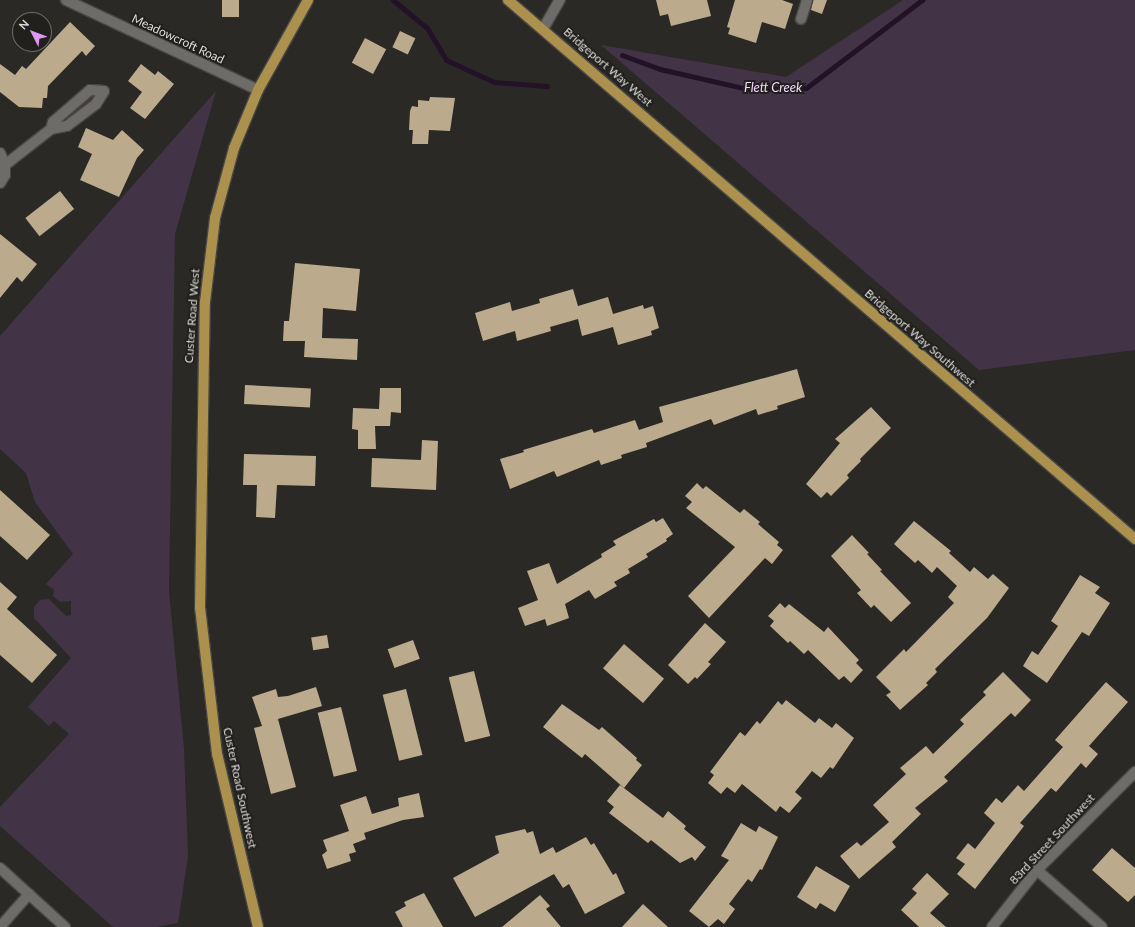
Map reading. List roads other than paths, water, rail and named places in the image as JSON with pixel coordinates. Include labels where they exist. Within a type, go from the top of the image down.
[{"type":"main road","name":"Custer Road West","points":[[205,654],[200,600],[202,373],[207,279],[215,218],[228,169],[258,90],[308,0]]},
{"type":"main road","name":"Bridgeport Way West","points":[[508,0],[689,154]]},
{"type":"main road","name":"Bridgeport Way Southwest","points":[[689,154],[1135,538]]},
{"type":"main road","name":"Custer Road Southwest","points":[[205,654],[217,754],[258,927]]},
{"type":"street","name":"Meadowcroft Road","points":[[66,0],[258,90]]},
{"type":"street","points":[[543,29],[560,0]]},
{"type":"street","points":[[801,19],[807,0]]},
{"type":"street","points":[[5,165],[51,129],[67,126],[96,104],[104,91],[90,90],[53,122],[51,129]]},
{"type":"street","points":[[0,152],[5,165],[4,175],[0,183]]},
{"type":"street","name":"83rd Street Southwest","points":[[992,927],[1037,870],[1135,772]]},
{"type":"street","points":[[0,868],[65,927]]},
{"type":"street","points":[[1037,870],[1102,927]]},
{"type":"street","points":[[0,927],[29,894]]},
{"type":"waterway","name":"Flett Creek","points":[[393,0],[427,28],[446,60],[494,82],[547,86]]},
{"type":"waterway","name":"Flett Creek","points":[[622,55],[660,69],[747,89],[806,88],[922,0]]}]
